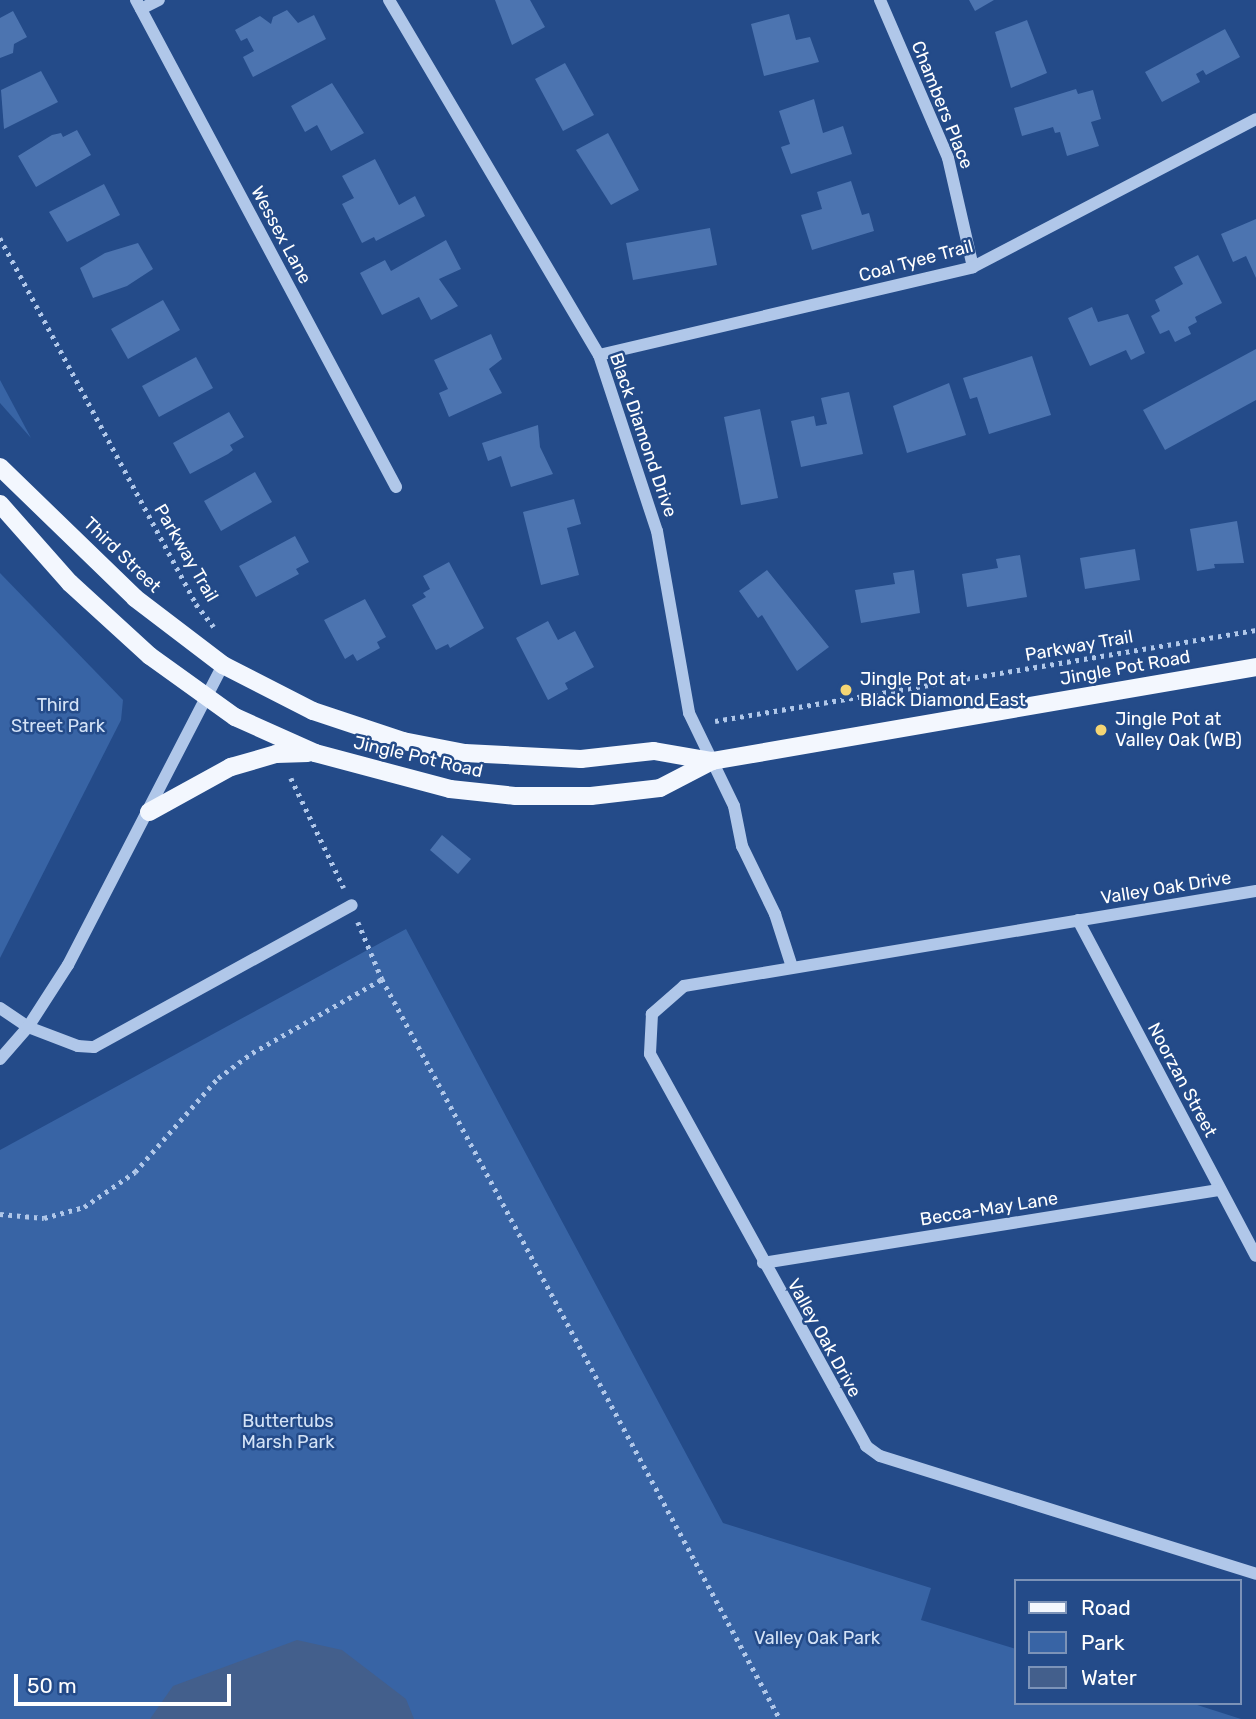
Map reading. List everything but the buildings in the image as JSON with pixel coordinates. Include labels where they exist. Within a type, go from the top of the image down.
[{"type":"main road","name":"Third Street","points":[[0,467],[135,598],[223,665]]},
{"type":"main road","points":[[0,504],[112,623],[205,699]]},
{"type":"main road","name":"Jingle Pot Road","points":[[223,665],[313,711],[434,748],[540,759],[654,751],[712,761]]},
{"type":"main road","name":"Jingle Pot Road","points":[[205,699],[263,732],[315,752],[450,789],[515,796],[591,796],[660,789],[712,761],[1256,667]]},
{"type":"main road","points":[[149,812],[231,767],[276,754],[315,752]]},
{"type":"street","points":[[138,4],[159,0]]},
{"type":"street","name":"Black Diamond Drive","points":[[389,0],[598,355],[657,531],[689,713],[712,761]]},
{"type":"street","name":"Chambers Place","points":[[880,0],[948,158],[973,267]]},
{"type":"street","name":"Wessex Lane","points":[[138,4],[396,487]]},
{"type":"street","name":"Coal Tyee Trail","points":[[598,355],[973,267],[1256,119]]},
{"type":"street","points":[[0,1059],[28,1027],[68,965],[223,665]]},
{"type":"street","points":[[712,761],[734,806],[742,846],[775,914],[792,967]]},
{"type":"street","name":"Valley Oak Drive","points":[[1256,891],[684,986],[652,1014],[650,1054],[858,1436],[880,1456],[1256,1574]]},
{"type":"street","points":[[0,1008],[28,1027],[78,1046],[94,1046],[352,905]]},
{"type":"street","name":"Noorzan Street","points":[[1078,920],[1256,1256]]},
{"type":"street","name":"Becca-May Lane","points":[[763,1263],[1220,1190]]},
{"type":"path","name":"Parkway Trail","points":[[0,238],[196,604],[221,635]]},
{"type":"path","name":"Parkway Trail","points":[[740,718],[1256,630]]},
{"type":"path","points":[[282,779],[293,778],[352,905],[382,979],[780,1719]]},
{"type":"path","points":[[0,1214],[44,1218],[84,1207],[135,1172],[218,1078],[253,1053],[382,979]]},
{"type":"green space","points":[[0,380],[31,438],[0,403]]},
{"type":"green space","name":"Third Street Park","points":[[0,573],[123,700],[121,720],[0,958]]},
{"type":"green space","name":"Buttertubs Marsh Park","points":[[406,929],[723,1523],[931,1588],[921,1620],[1014,1648],[1014,1705],[1197,1705],[1241,1719],[0,1719],[0,1150]]},
{"type":"water","points":[[297,1640],[342,1650],[406,1699],[414,1719],[150,1719],[173,1686]]},
{"type":"place","name":"Jingle Pot at Black Diamond East","points":[[846,690]]},
{"type":"place","name":"Jingle Pot at Valley Oak (WB)","points":[[1101,730]]},
{"type":"park label","name":"Valley Oak Park","points":[[817,1638]]}]
